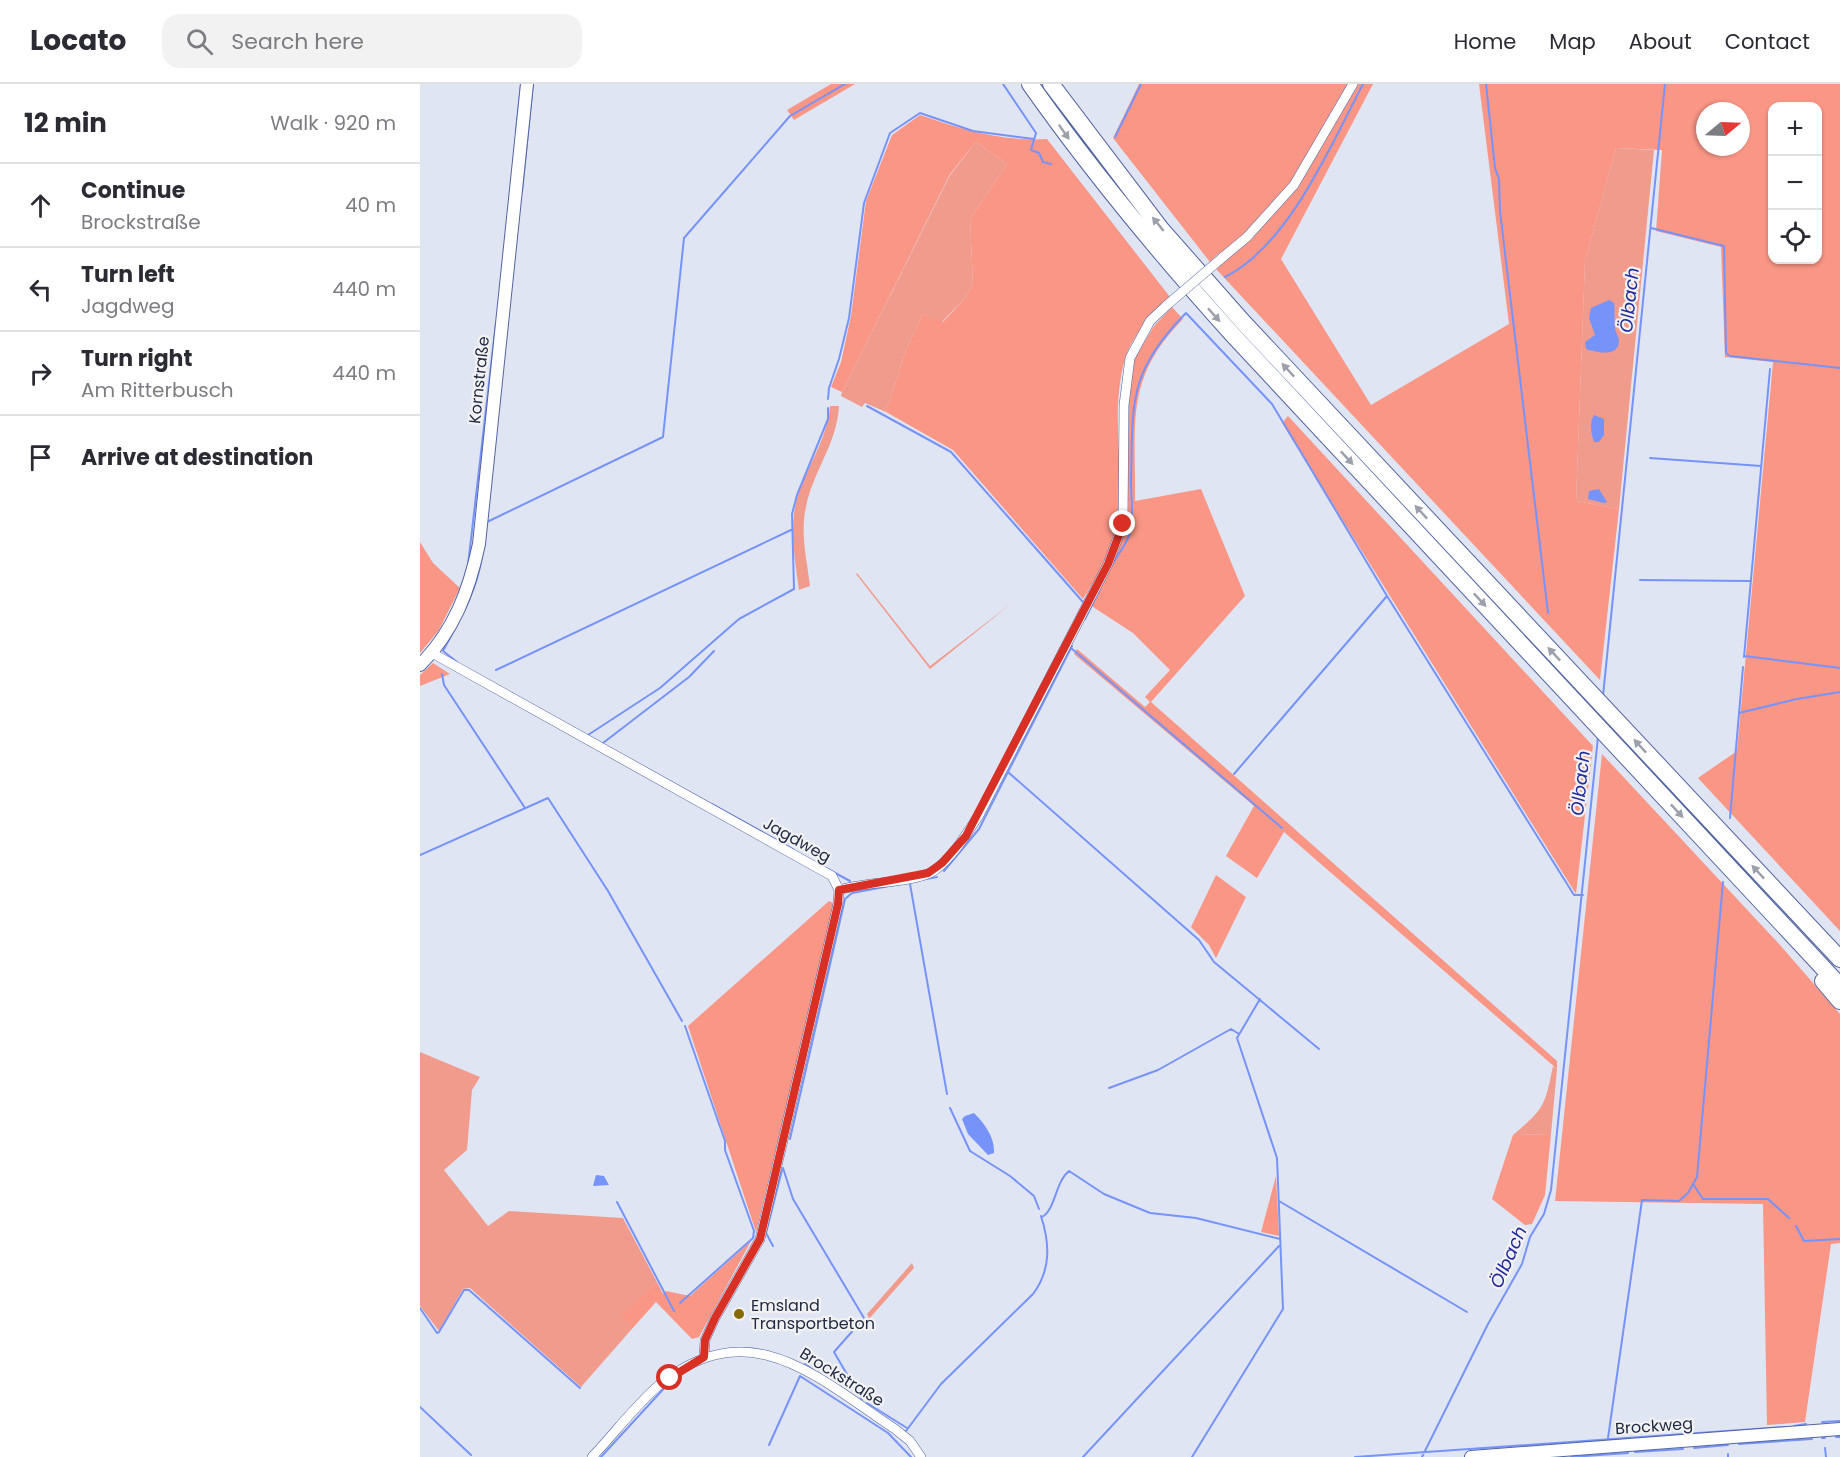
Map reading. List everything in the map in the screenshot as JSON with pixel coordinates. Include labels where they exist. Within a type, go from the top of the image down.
[{"type":"highway","points":[[1030,84],[1069,140],[1149,242],[1840,986]]},
{"type":"highway","points":[[1051,84],[1121,180],[1197,271],[1840,959]]},
{"type":"highway","points":[[1793,910],[1824,931],[1840,947]]},
{"type":"highway","points":[[1780,922],[1840,1001]]},
{"type":"street","name":"Kornstraße","points":[[420,665],[432,653],[460,609],[471,579],[479,544],[527,84]]},
{"type":"street","points":[[704,1357],[705,1340],[715,1318],[760,1239],[838,904],[839,890],[907,878],[935,870],[966,836],[979,815],[1108,564],[1123,524],[1124,405],[1130,358],[1150,321],[1247,237],[1294,185],[1353,84]]},
{"type":"street","name":"Jagdweg","points":[[432,653],[832,876],[839,890]]},
{"type":"street","name":"Brockstraße","points":[[592,1457],[657,1387],[688,1365],[704,1357],[745,1351],[790,1361],[895,1430],[910,1441],[921,1457]]},
{"type":"street","name":"Brockweg","points":[[1471,1457],[1840,1430]]},
{"type":"shaded area","points":[[831,84],[855,84],[794,120],[787,110]]},
{"type":"shaded area","points":[[1139,84],[1373,84],[1281,259],[1371,405],[1509,324],[1479,84],[1840,84],[1840,931],[1698,778],[1737,751],[1773,362],[1725,357],[1721,247],[1656,231],[1662,150],[1616,148],[1585,261],[1576,501],[1619,509],[1600,680],[1216,269],[1225,260],[1219,253],[1210,262],[1113,138]]},
{"type":"shaded area","points":[[920,115],[966,130],[1014,138],[1047,139],[1170,297],[1138,333],[1125,359],[1118,399],[1119,520],[1114,541],[1105,561],[1083,599],[953,450],[886,412],[906,350],[923,314],[943,322],[966,297],[973,284],[970,219],[1007,164],[976,142],[950,174],[842,392],[831,387],[841,362],[851,316],[866,201],[892,135]]},
{"type":"shaded area","points":[[976,142],[1007,164],[970,219],[973,284],[966,297],[942,322],[923,314],[906,350],[886,412],[865,403],[862,407],[841,396],[842,392],[950,175]]},
{"type":"shaded area","points":[[1616,148],[1654,150],[1619,509],[1576,501],[1585,261]]},
{"type":"shaded area","points":[[1172,307],[1183,319],[1164,341],[1151,362],[1142,382],[1137,403],[1135,501],[1201,489],[1245,596],[1151,702],[1557,1061],[1557,1069],[1284,832],[1257,878],[1226,856],[1254,806],[1074,654],[1077,649],[1145,707],[1150,702],[1145,697],[1170,670],[1133,633],[1090,605],[1125,528],[1127,406],[1133,361],[1154,326]]},
{"type":"shaded area","points":[[830,406],[839,406],[834,433],[809,494],[804,517],[810,586],[799,590],[793,544],[793,520],[797,498],[821,442]]},
{"type":"shaded area","points":[[1288,416],[1593,746],[1576,894],[1282,423]]},
{"type":"shaded area","points":[[420,542],[433,563],[460,588],[439,630],[420,653]]},
{"type":"shaded area","points":[[857,573],[930,666],[1012,603],[930,669]]},
{"type":"shaded area","points":[[433,663],[450,674],[420,686],[420,675]]},
{"type":"shaded area","points":[[1602,754],[1780,945],[1840,1014],[1840,1243],[1831,1244],[1805,1422],[1767,1425],[1763,1204],[1555,1201]]},
{"type":"shaded area","points":[[1216,875],[1246,897],[1216,958],[1209,945],[1191,927]]},
{"type":"shaded area","points":[[829,901],[835,904],[756,1232],[688,1026]]},
{"type":"shaded area","points":[[420,1052],[480,1077],[472,1090],[467,1150],[444,1170],[488,1226],[509,1211],[623,1218],[657,1282],[623,1315],[631,1330],[581,1387],[470,1288],[463,1289],[439,1331],[420,1306]]},
{"type":"shaded area","points":[[1553,1066],[1557,1069],[1551,1134],[1513,1135],[1542,1106]]},
{"type":"shaded area","points":[[1551,1134],[1545,1195],[1532,1224],[1525,1225],[1492,1199],[1513,1135]]},
{"type":"shaded area","points":[[1276,1176],[1279,1236],[1261,1232]]},
{"type":"shaded area","points":[[751,1241],[699,1337],[692,1339],[656,1302],[631,1330],[622,1315],[657,1282],[663,1294],[666,1291],[690,1296]]},
{"type":"shaded area","points":[[912,1263],[914,1268],[869,1319],[867,1314]]},
{"type":"water","points":[[1609,300],[1614,303],[1618,346],[1615,350],[1606,353],[1586,349],[1585,342],[1595,335],[1589,318],[1591,308]]},
{"type":"water","points":[[1594,415],[1604,419],[1604,435],[1599,442],[1594,442],[1591,432],[1591,421]]},
{"type":"water","points":[[1599,489],[1607,502],[1588,499],[1589,491]]},
{"type":"water","points":[[974,1113],[991,1136],[994,1153],[988,1155],[968,1134],[962,1119]]},
{"type":"water","points":[[596,1175],[604,1176],[609,1185],[593,1186]]},
{"type":"waterway","points":[[516,132],[521,84]]},
{"type":"waterway","points":[[522,192],[533,84]]},
{"type":"waterway","points":[[487,522],[663,437],[684,238],[790,116],[845,84]]},
{"type":"waterway","points":[[1003,84],[1036,133],[1031,150],[1039,153],[1043,162],[1051,164]]},
{"type":"waterway","points":[[1115,137],[1141,84]]},
{"type":"waterway","points":[[1225,277],[1248,262],[1269,242],[1288,218],[1322,163],[1363,84]]},
{"type":"waterway","points":[[1486,84],[1495,168],[1499,179],[1500,211],[1548,613]]},
{"type":"waterway","name":"Ölbach","points":[[1603,696],[1665,84]]},
{"type":"waterway","points":[[828,399],[849,318],[864,203],[890,133],[920,113],[973,131],[1034,139]]},
{"type":"waterway","points":[[1651,228],[1724,246],[1726,353],[1730,356],[1840,368]]},
{"type":"waterway","points":[[1112,565],[1127,541],[1131,527],[1132,431],[1137,390],[1143,372],[1153,354],[1186,313],[1272,404],[1387,596],[1574,895],[1583,895]]},
{"type":"waterway","points":[[468,565],[496,323]]},
{"type":"waterway","points":[[1744,657],[1770,369]]},
{"type":"waterway","points":[[867,406],[951,452],[1083,602]]},
{"type":"waterway","points":[[588,735],[660,688],[739,619],[794,589],[792,514],[797,495],[828,419],[828,408]]},
{"type":"waterway","points":[[1650,458],[1761,466]]},
{"type":"waterway","points":[[496,670],[791,530]]},
{"type":"waterway","points":[[457,662],[443,651],[472,594],[482,557]]},
{"type":"waterway","points":[[1640,580],[1751,581]]},
{"type":"waterway","points":[[1085,619],[1100,589]]},
{"type":"waterway","points":[[1234,774],[1387,596]]},
{"type":"waterway","points":[[944,871],[979,829],[1072,646]]},
{"type":"waterway","points":[[1071,648],[1282,828]]},
{"type":"waterway","points":[[603,743],[689,677],[714,651]]},
{"type":"waterway","points":[[1745,656],[1840,668]]},
{"type":"waterway","points":[[1730,818],[1743,667]]},
{"type":"waterway","points":[[442,674],[444,685],[525,808]]},
{"type":"waterway","points":[[1739,713],[1797,699],[1840,692]]},
{"type":"waterway","name":"Ölbach","points":[[1422,1457],[1488,1324],[1522,1264],[1530,1237],[1544,1214],[1551,1190],[1598,737]]},
{"type":"waterway","points":[[1008,772],[1199,940],[1214,962],[1319,1049]]},
{"type":"waterway","points":[[420,855],[548,798],[608,891],[682,1021]]},
{"type":"waterway","points":[[712,804],[793,849]]},
{"type":"waterway","points":[[826,868],[850,881]]},
{"type":"waterway","points":[[790,1139],[845,899],[852,893],[937,877]]},
{"type":"waterway","points":[[1608,1438],[1642,1200],[1679,1201],[1688,1193],[1697,1177],[1723,882]]},
{"type":"waterway","points":[[910,884],[947,1094]]},
{"type":"waterway","points":[[1192,1457],[1283,1309],[1277,1158],[1237,1038],[1260,999]]},
{"type":"waterway","points":[[680,1303],[753,1238],[754,1231],[685,1026]]},
{"type":"waterway","points":[[1109,1088],[1158,1070],[1231,1029],[1239,1034]]},
{"type":"waterway","points":[[950,1108],[970,1151],[1010,1176],[1034,1196],[1039,1209]]},
{"type":"waterway","points":[[783,1168],[793,1199],[864,1318],[834,1352],[862,1400]]},
{"type":"waterway","points":[[773,1246],[766,1233],[782,1170]]},
{"type":"waterway","points":[[1042,1217],[1050,1208],[1064,1176],[1069,1171],[1104,1194],[1150,1213],[1196,1218],[1280,1239]]},
{"type":"waterway","points":[[1693,1184],[1703,1199],[1768,1199],[1789,1218]]},
{"type":"waterway","points":[[1279,1201],[1467,1312]]},
{"type":"waterway","points":[[617,1202],[674,1311]]},
{"type":"waterway","points":[[906,1431],[941,1384],[1033,1294],[1039,1285],[1047,1256],[1046,1237],[1041,1216]]},
{"type":"waterway","points":[[1796,1226],[1804,1241],[1840,1239]]},
{"type":"waterway","points":[[1083,1457],[1279,1246]]},
{"type":"waterway","points":[[420,1308],[437,1333],[464,1290],[469,1290],[580,1388]]},
{"type":"waterway","points":[[805,1364],[818,1373]]},
{"type":"waterway","points":[[769,1445],[800,1376],[888,1433],[911,1457]]},
{"type":"waterway","points":[[601,1457],[668,1384]]},
{"type":"waterway","points":[[867,1403],[907,1428]]},
{"type":"waterway","points":[[420,1407],[471,1455]]},
{"type":"waterway","points":[[1822,1422],[1840,1421]]},
{"type":"waterway","points":[[1794,1426],[1806,1424]]},
{"type":"waterway","points":[[1355,1457],[1785,1427]]},
{"type":"waterway","points":[[1739,1444],[1812,1439]]},
{"type":"waterway","points":[[1694,1448],[1728,1445]]},
{"type":"waterway","points":[[1825,1448],[1826,1457]]},
{"type":"waterway","points":[[1635,1452],[1683,1449]]},
{"type":"waterway","points":[[1571,1457],[1628,1453]]},
{"type":"place","name":"Emsland Transportbeton","points":[[739,1314]]},
{"type":"route","points":[[670,1378],[704,1357],[705,1340],[715,1318],[760,1239],[838,904],[839,890],[850,886],[928,873],[935,870],[966,836],[979,815],[1108,564],[1123,524]]}]
